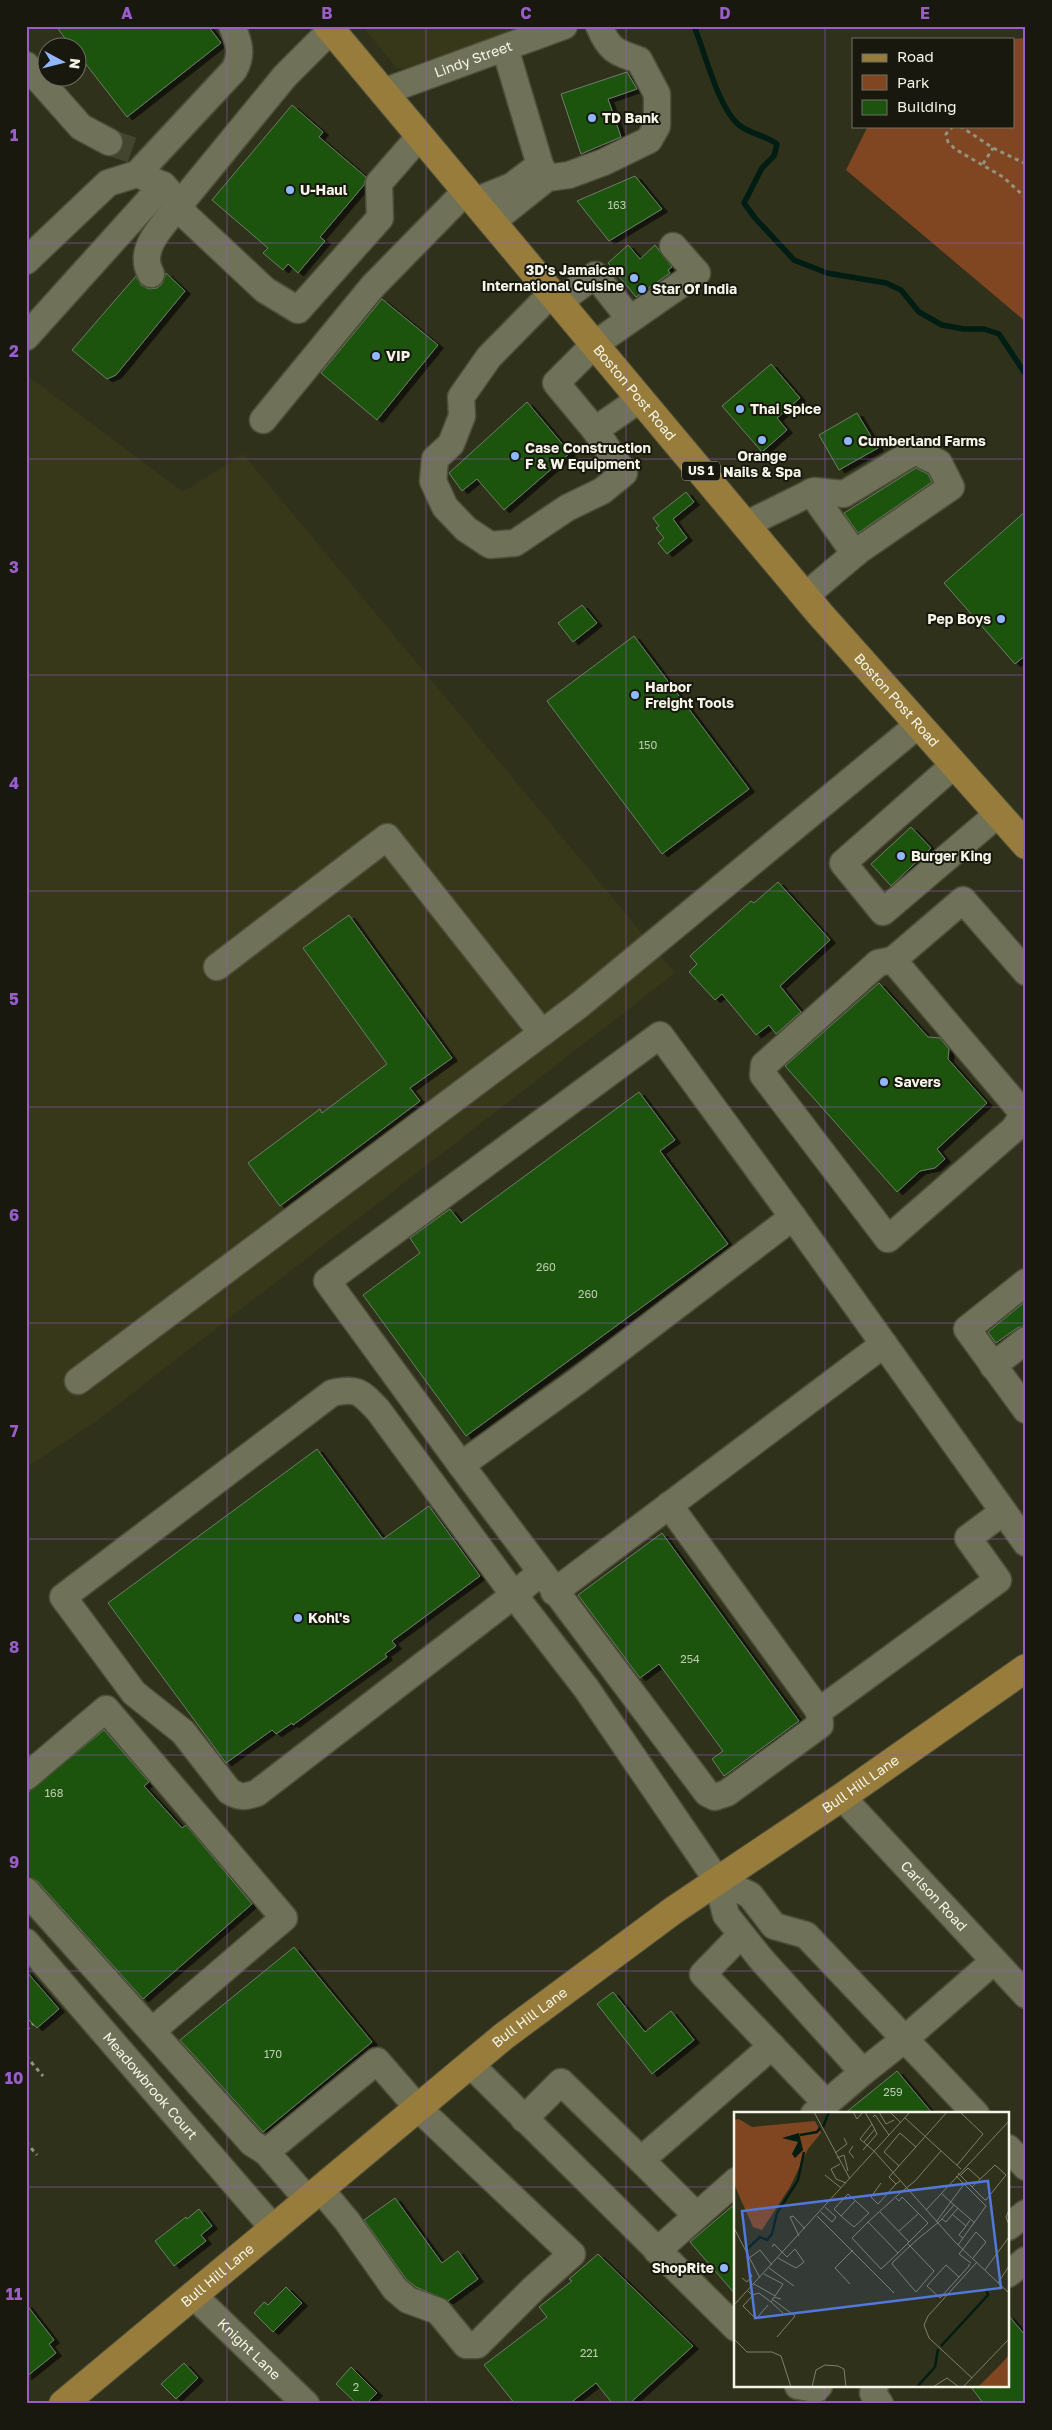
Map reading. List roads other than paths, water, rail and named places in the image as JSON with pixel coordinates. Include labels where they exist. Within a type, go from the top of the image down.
[{"type":"main road","name":"Boston Post Road","points":[[330,28],[745,525],[954,765],[1026,844]]},
{"type":"main road","name":"Bull Hill Lane","points":[[63,2404],[511,2030],[674,1910],[842,1797],[1026,1668]]},
{"type":"street","points":[[26,261],[108,183],[133,156],[234,70],[240,59],[240,50],[232,26]]},
{"type":"street","name":"Lindy Street","points":[[383,92],[564,26]]},
{"type":"street","points":[[263,420],[373,286],[470,196],[512,186],[544,172],[569,175],[604,162],[649,140],[657,126],[657,94],[639,60],[615,52],[606,42],[599,26]]},
{"type":"street","points":[[26,337],[171,195],[330,28]]},
{"type":"street","points":[[504,48],[544,172]]},
{"type":"street","points":[[26,65],[81,127],[133,156],[171,195],[185,215],[265,290],[298,310],[380,218],[379,183],[420,136]]},
{"type":"street","points":[[492,222],[544,172]]},
{"type":"street","points":[[151,274],[147,267],[145,255],[155,236],[171,195]]},
{"type":"street","points":[[630,320],[595,275],[555,297],[489,357],[461,397],[462,416],[451,444],[435,459],[433,481],[445,507],[466,529],[490,545],[515,542],[567,508],[602,490],[624,473],[596,430],[556,383],[594,344],[630,320],[697,273],[673,246]]},
{"type":"street","points":[[596,430],[640,399]]},
{"type":"street","points":[[745,525],[811,492],[844,494],[915,451],[938,463],[951,487],[855,554],[806,596]]},
{"type":"street","points":[[811,492],[855,554]]},
{"type":"street","points":[[78,1382],[578,1006],[918,724]]},
{"type":"street","points":[[954,765],[844,863],[883,912],[998,814]]},
{"type":"street","points":[[217,967],[387,837],[542,1033]]},
{"type":"street","points":[[893,960],[1000,1086],[1024,1111],[1014,1129],[888,1239],[763,1075],[764,1065],[878,963],[893,960],[963,900],[1026,972]]},
{"type":"street","points":[[669,1505],[819,1711],[820,1725],[727,1793],[715,1797],[707,1793],[547,1582],[328,1281],[660,1035],[793,1217],[1026,1543]]},
{"type":"street","points":[[461,1465],[579,1380],[793,1217]]},
{"type":"street","points":[[1024,1404],[993,1366],[967,1329],[1026,1282]]},
{"type":"street","points":[[993,1366],[1026,1340]]},
{"type":"street","points":[[863,2072],[761,1959],[726,1915],[717,1880],[586,1688],[514,1595],[378,1410],[362,1393],[349,1389],[332,1393],[63,1597],[134,1693],[183,1732],[230,1791],[238,1796],[246,1797],[257,1793],[514,1595],[547,1582],[669,1505],[884,1344]]},
{"type":"street","points":[[819,1711],[998,1580],[968,1538],[1003,1512]]},
{"type":"street","points":[[26,1777],[106,1709],[284,1918],[152,2030]]},
{"type":"street","name":"Carlson Road","points":[[842,1797],[1026,1995]]},
{"type":"street","points":[[717,1880],[750,1895],[774,1926],[806,1935],[906,2038],[974,2112]]},
{"type":"street","points":[[26,1891],[252,2143],[266,2152],[347,2222],[394,2289],[408,2300],[438,2312],[466,2344],[477,2345],[534,2288],[572,2254],[418,2108],[376,2061],[266,2152]]},
{"type":"street","points":[[761,1959],[772,1949],[774,1926]]},
{"type":"street","points":[[741,1934],[703,1974],[772,2046],[820,2109],[906,2038],[994,1961]]},
{"type":"street","name":"Meadowbrook Court","points":[[26,1942],[274,2229]]},
{"type":"street","points":[[641,2160],[772,2046]]},
{"type":"street","points":[[470,2064],[657,2252],[734,2326]]},
{"type":"street","points":[[524,2119],[561,2082],[696,2215]]},
{"type":"street","points":[[1010,2150],[1026,2167]]},
{"type":"street","points":[[657,2252],[734,2183]]},
{"type":"street","points":[[1010,2225],[1026,2213]]},
{"type":"street","name":"Knight Lane","points":[[193,2295],[306,2404]]},
{"type":"street","points":[[874,2388],[873,2394],[880,2404]]},
{"type":"waterway","points":[[694,26],[718,93],[731,117],[743,128],[768,138],[777,144],[774,156],[762,168],[744,203],[755,218],[794,260],[827,273],[886,283],[901,290],[919,312],[942,325],[964,329],[984,329],[999,334],[1026,375]]},
{"type":"tunnel","points":[[109,142],[132,150]]},
{"type":"place","name":"TD Bank","points":[[592,118]]},
{"type":"place","name":"U-Haul","points":[[290,190]]},
{"type":"place","name":"3D's Jamaican International Cuisine","points":[[634,278]]},
{"type":"place","name":"Star Of India","points":[[642,289]]},
{"type":"place","name":"VIP","points":[[376,356]]},
{"type":"place","name":"Thai Spice","points":[[740,409]]},
{"type":"place","name":"Orange Nails & Spa","points":[[762,440]]},
{"type":"place","name":"Cumberland Farms","points":[[848,441]]},
{"type":"place","name":"Case Construction F & W Equipment","points":[[515,456]]},
{"type":"place","name":"Pep Boys","points":[[1001,619]]},
{"type":"place","name":"Harbor Freight Tools","points":[[635,695]]},
{"type":"place","name":"Burger King","points":[[901,856]]},
{"type":"place","name":"Savers","points":[[884,1082]]},
{"type":"place","name":"Kohl's","points":[[298,1618]]},
{"type":"place","name":"ShopRite","points":[[724,2268]]}]
